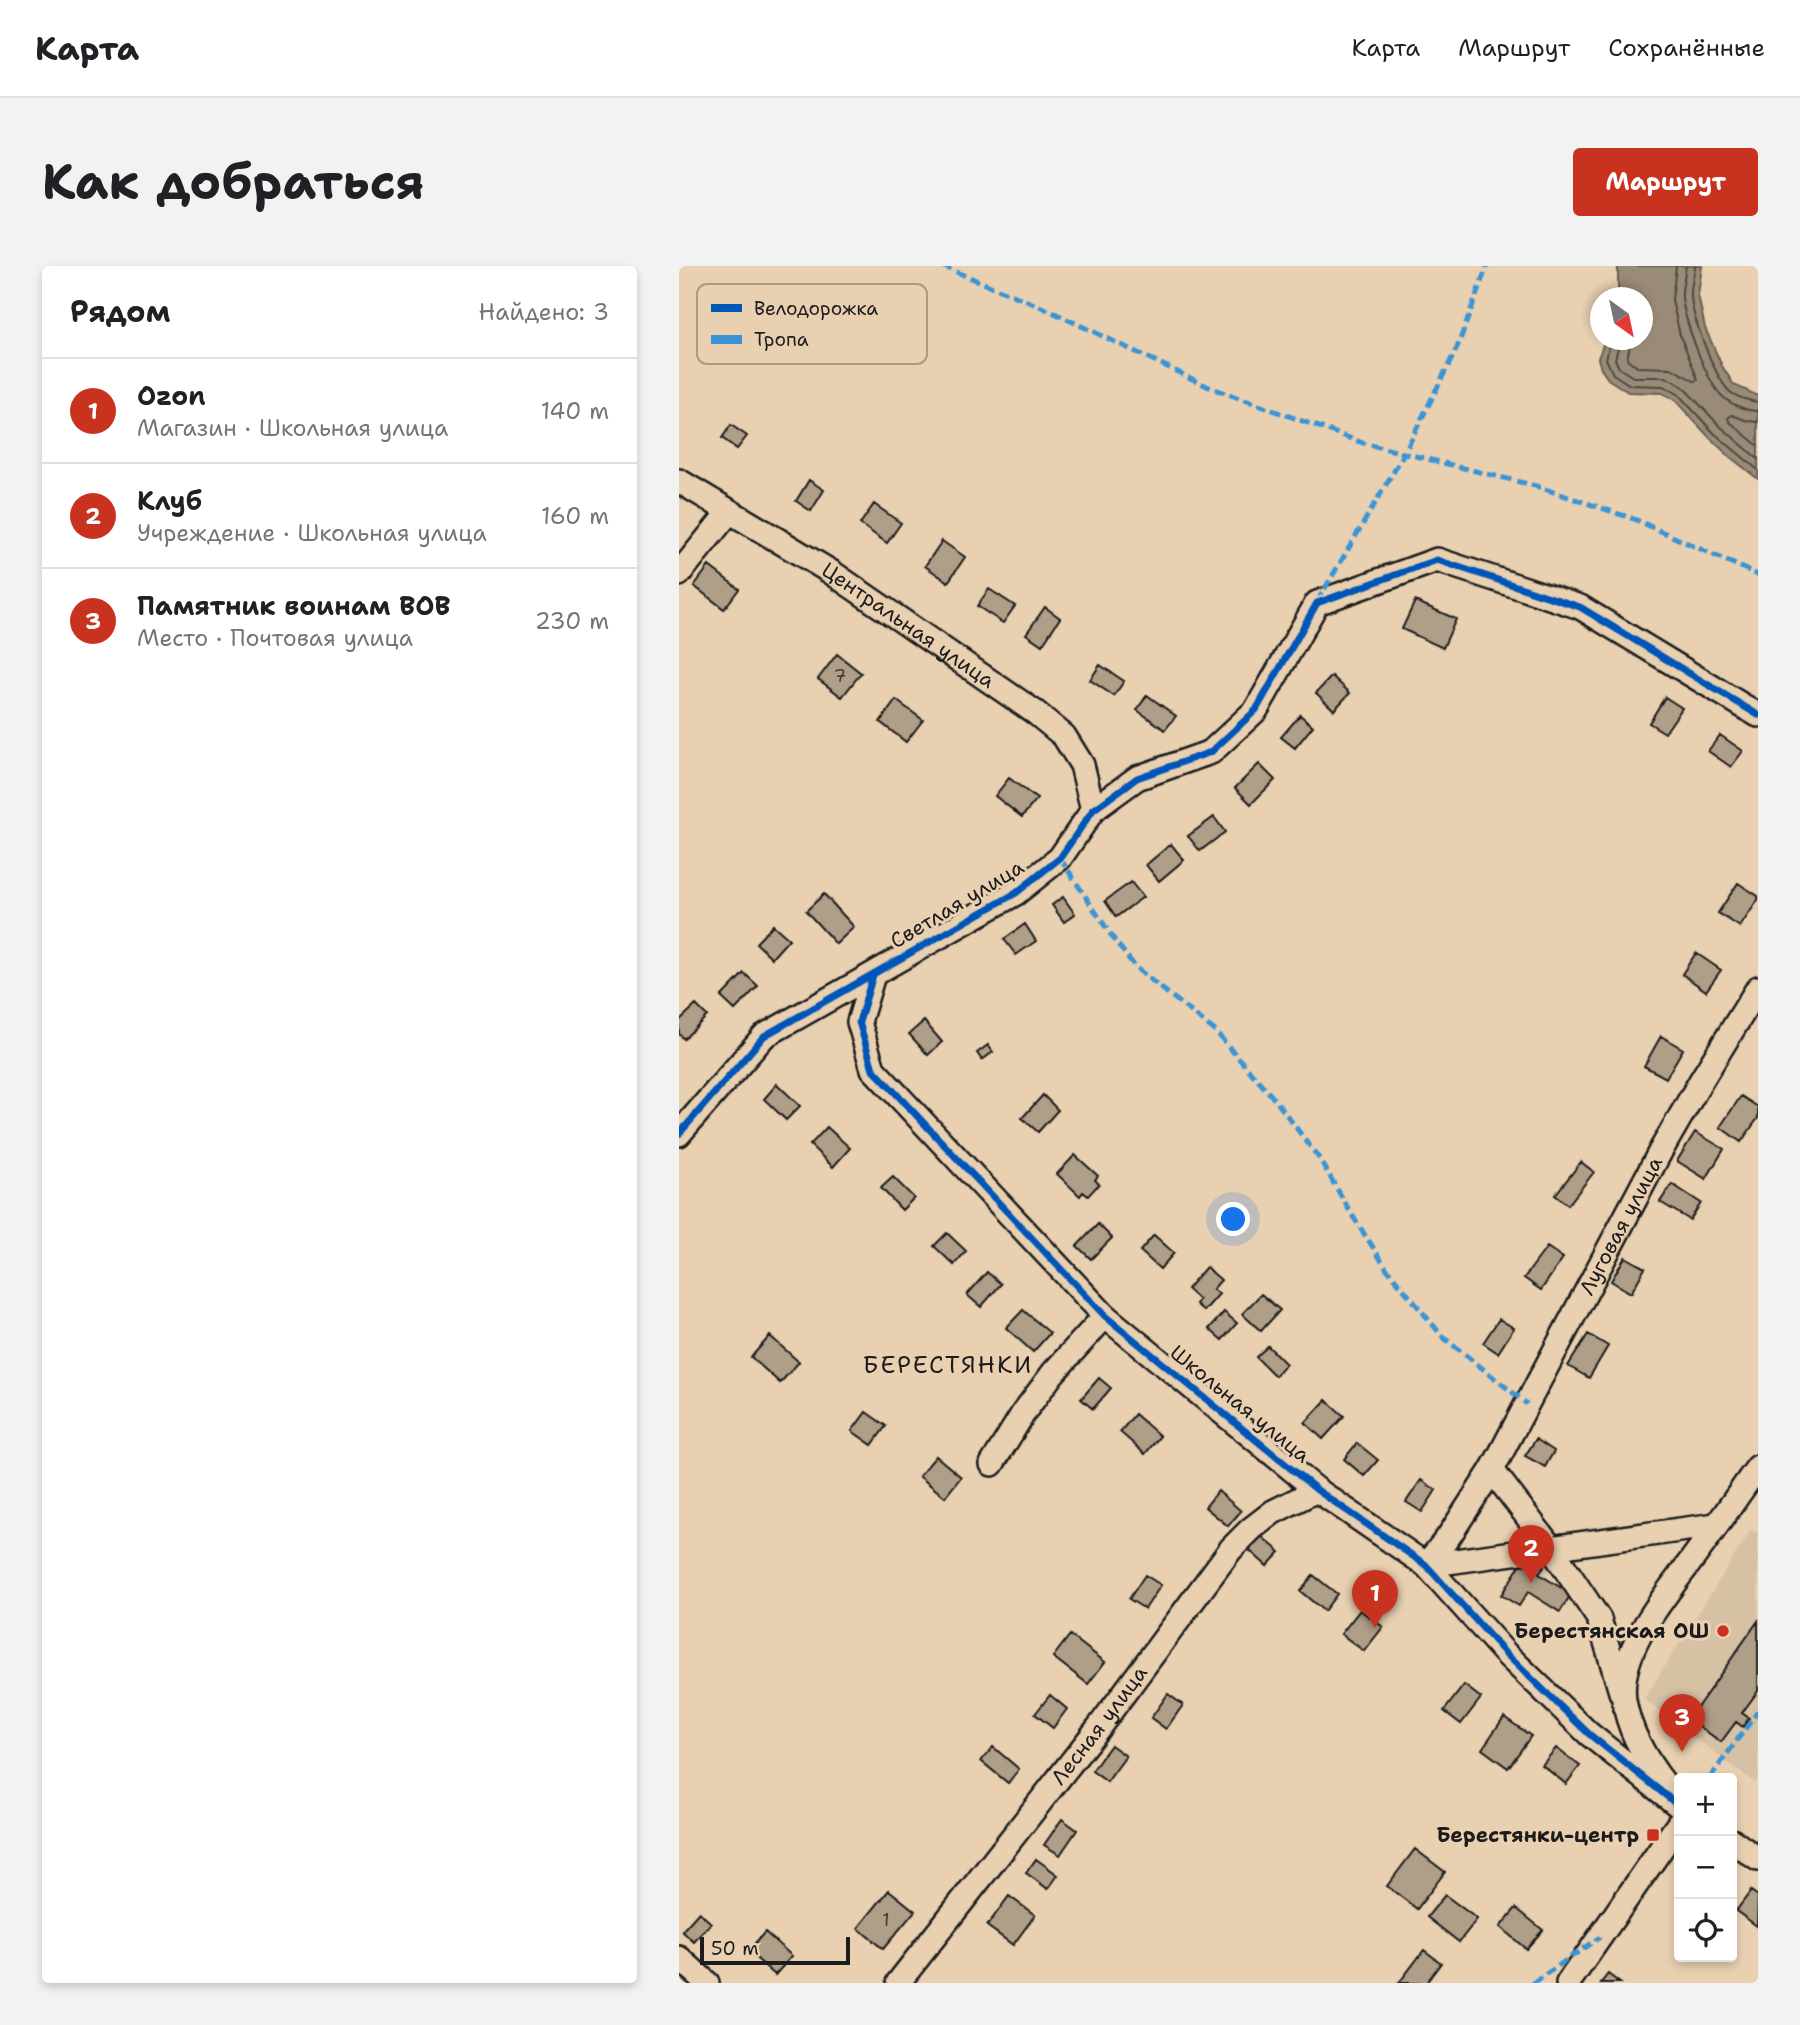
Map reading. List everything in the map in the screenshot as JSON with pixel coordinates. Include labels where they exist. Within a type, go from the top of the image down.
[{"type":"street","name":"Центральная улица","points":[[679,481],[831,572],[1036,713],[1064,736],[1082,765],[1093,810]]},
{"type":"street","points":[[679,574],[729,512]]},
{"type":"street","name":"Светлая улица","points":[[679,1133],[764,1036],[1016,893],[1060,858],[1093,810],[1137,778],[1212,752],[1256,709],[1317,603],[1437,561],[1580,607],[1758,715]]},
{"type":"street","name":"Школьная улица","points":[[873,975],[859,1023],[873,1069],[1105,1316],[1317,1490],[1426,1565],[1505,1653],[1589,1734],[1674,1800]]},
{"type":"street","name":"Луговая улица","points":[[1426,1565],[1449,1536],[1492,1470],[1660,1152],[1758,988]]},
{"type":"street","points":[[992,1464],[1024,1412],[1053,1373],[1105,1316]]},
{"type":"street","points":[[1624,1699],[1625,1673],[1636,1642],[1656,1608],[1758,1467]]},
{"type":"street","points":[[1492,1470],[1552,1549],[1598,1619],[1630,1724],[1658,1776],[1674,1797]]},
{"type":"street","name":"Лесная улица","points":[[898,1983],[1099,1727],[1231,1549],[1273,1512],[1317,1490]]},
{"type":"street","points":[[1426,1565],[1716,1525]]},
{"type":"street","points":[[1568,1983],[1674,1830]]},
{"type":"street","points":[[1737,1844],[1758,1858]]},
{"type":"street","points":[[679,1958],[707,1983]]},
{"type":"shaded area","name":"Берестянская ОШ","points":[[1751,1530],[1758,1533],[1758,1778],[1755,1783],[1644,1699]]},
{"type":"water","points":[[1618,266],[1702,266],[1698,295],[1705,328],[1734,385],[1758,396],[1758,479],[1709,437],[1674,399],[1662,393],[1628,392],[1608,379],[1598,358],[1601,350],[1653,350],[1653,287],[1618,287]]},
{"type":"building","points":[[731,425],[747,436],[737,449],[722,438]]},
{"type":"building","points":[[809,480],[824,490],[811,511],[796,501]]},
{"type":"building","points":[[874,504],[901,523],[887,543],[860,524]]},
{"type":"building","points":[[942,541],[965,557],[948,582],[925,566]]},
{"type":"building","points":[[709,566],[739,589],[724,609],[694,586]]},
{"type":"building","points":[[989,589],[1015,606],[1003,623],[977,606]]},
{"type":"building","points":[[1415,601],[1456,619],[1443,648],[1402,629]]},
{"type":"building","points":[[1045,607],[1060,618],[1042,645],[1026,634]]},
{"type":"building","points":[[837,654],[861,673],[842,697],[818,679]]},
{"type":"building","points":[[1100,665],[1124,681],[1114,696],[1090,680]]},
{"type":"building","points":[[1332,676],[1350,693],[1334,710],[1316,693]]},
{"type":"building","points":[[1147,695],[1176,716],[1165,730],[1137,710]]},
{"type":"building","points":[[1665,697],[1682,708],[1665,733],[1649,723]]},
{"type":"building","points":[[896,700],[923,720],[906,742],[880,722]]},
{"type":"building","points":[[1300,715],[1313,726],[1295,748],[1281,737]]},
{"type":"building","points":[[1720,735],[1743,751],[1731,767],[1708,751]]},
{"type":"building","points":[[1259,764],[1275,780],[1251,804],[1235,788]]},
{"type":"building","points":[[1009,778],[1037,799],[1022,817],[995,796]]},
{"type":"building","points":[[1214,817],[1225,832],[1200,851],[1188,836]]},
{"type":"building","points":[[1171,844],[1184,860],[1159,881],[1146,865]]},
{"type":"building","points":[[1131,882],[1143,897],[1116,917],[1105,901]]},
{"type":"building","points":[[1738,883],[1758,896],[1740,927],[1718,913]]},
{"type":"building","points":[[824,894],[854,927],[836,944],[806,911]]},
{"type":"building","points":[[1063,897],[1075,914],[1064,922],[1052,905]]},
{"type":"building","points":[[1025,924],[1036,941],[1016,955],[1004,939]]},
{"type":"building","points":[[773,925],[789,939],[772,958],[756,943]]},
{"type":"building","points":[[1696,953],[1721,970],[1706,991],[1682,974]]},
{"type":"building","points":[[744,973],[758,986],[735,1010],[721,997]]},
{"type":"building","points":[[696,1005],[707,1016],[684,1039],[679,1034],[679,1021]]},
{"type":"building","points":[[924,1021],[942,1042],[928,1055],[909,1034]]},
{"type":"building","points":[[1661,1036],[1683,1049],[1666,1078],[1644,1066]]},
{"type":"building","points":[[988,1045],[993,1052],[982,1060],[977,1053]]},
{"type":"building","points":[[777,1084],[800,1106],[786,1120],[764,1099]]},
{"type":"building","points":[[1043,1095],[1058,1110],[1038,1132],[1022,1118]]},
{"type":"building","points":[[1741,1096],[1758,1107],[1758,1118],[1741,1142],[1720,1127]]},
{"type":"building","points":[[827,1127],[850,1148],[833,1167],[810,1145]]},
{"type":"building","points":[[1695,1132],[1724,1149],[1706,1179],[1677,1161]]},
{"type":"building","points":[[1075,1155],[1098,1176],[1095,1180],[1099,1184],[1088,1196],[1083,1192],[1080,1196],[1057,1174]]},
{"type":"building","points":[[1581,1162],[1594,1172],[1568,1205],[1555,1195]]},
{"type":"building","points":[[893,1177],[914,1198],[902,1210],[881,1188]]},
{"type":"building","points":[[1672,1184],[1701,1203],[1690,1220],[1660,1202]]},
{"type":"building","points":[[1098,1224],[1112,1238],[1091,1259],[1077,1246]]},
{"type":"building","points":[[947,1233],[966,1251],[954,1265],[934,1246]]},
{"type":"building","points":[[1154,1235],[1174,1253],[1160,1269],[1140,1251]]},
{"type":"building","points":[[1547,1247],[1563,1258],[1541,1290],[1524,1278]]},
{"type":"building","points":[[1625,1257],[1645,1268],[1631,1293],[1611,1281]]},
{"type":"building","points":[[1206,1267],[1221,1280],[1213,1289],[1219,1294],[1204,1311],[1196,1304],[1199,1300],[1187,1289]]},
{"type":"building","points":[[987,1272],[1001,1284],[981,1307],[967,1295]]},
{"type":"building","points":[[1261,1294],[1280,1310],[1261,1331],[1242,1314]]},
{"type":"building","points":[[1023,1310],[1050,1333],[1033,1352],[1006,1328]]},
{"type":"building","points":[[1224,1312],[1237,1323],[1222,1340],[1209,1329]]},
{"type":"building","points":[[1499,1319],[1514,1328],[1498,1353],[1483,1343]]},
{"type":"building","points":[[1588,1334],[1608,1346],[1589,1378],[1568,1366]]},
{"type":"building","points":[[770,1336],[799,1362],[780,1383],[751,1357]]},
{"type":"building","points":[[1268,1346],[1286,1364],[1275,1376],[1256,1357]]},
{"type":"building","points":[[1099,1378],[1111,1388],[1093,1409],[1081,1399]]},
{"type":"building","points":[[1326,1400],[1344,1416],[1323,1439],[1305,1423]]},
{"type":"building","points":[[866,1412],[886,1426],[872,1445],[852,1431]]},
{"type":"building","points":[[1135,1414],[1160,1436],[1145,1454],[1120,1432]]},
{"type":"building","points":[[1536,1439],[1554,1451],[1545,1467],[1525,1456]]},
{"type":"building","points":[[1357,1443],[1378,1460],[1364,1476],[1344,1459]]},
{"type":"building","points":[[936,1456],[961,1477],[945,1497],[919,1476]]},
{"type":"building","points":[[1421,1480],[1436,1490],[1422,1512],[1406,1502]]},
{"type":"building","points":[[1218,1491],[1241,1511],[1228,1526],[1205,1507]]},
{"type":"building","points":[[1261,1536],[1280,1552],[1267,1566],[1249,1550]]},
{"type":"building","points":[[1526,1556],[1544,1567],[1539,1574],[1571,1594],[1560,1612],[1528,1592],[1519,1606],[1501,1595]]},
{"type":"building","points":[[1145,1575],[1161,1585],[1145,1609],[1129,1599]]},
{"type":"building","points":[[1313,1575],[1337,1594],[1324,1611],[1300,1591]]},
{"type":"building","points":[[1360,1610],[1383,1627],[1364,1651],[1341,1634]]},
{"type":"building","points":[[1758,1621],[1758,1691],[1742,1713],[1749,1718],[1743,1727],[1736,1722],[1721,1742],[1689,1719]]},
{"type":"building","points":[[1070,1635],[1105,1662],[1088,1684],[1053,1657]]},
{"type":"building","points":[[1464,1685],[1481,1698],[1461,1724],[1444,1711]]},
{"type":"building","points":[[1168,1694],[1183,1705],[1166,1729],[1151,1718]]},
{"type":"building","points":[[1050,1695],[1067,1709],[1053,1728],[1035,1714]]},
{"type":"building","points":[[1504,1717],[1531,1736],[1508,1768],[1482,1749]]},
{"type":"building","points":[[1111,1745],[1126,1756],[1107,1782],[1092,1771]]},
{"type":"building","points":[[993,1747],[1019,1769],[1008,1783],[981,1761]]},
{"type":"building","points":[[1556,1748],[1580,1766],[1566,1784],[1542,1765]]},
{"type":"building","points":[[1062,1819],[1077,1830],[1060,1855],[1044,1845]]},
{"type":"building","points":[[1415,1849],[1445,1872],[1417,1909],[1387,1886]]},
{"type":"building","points":[[1036,1859],[1058,1875],[1048,1889],[1026,1873]]},
{"type":"building","points":[[889,1890],[915,1911],[883,1949],[858,1928]]},
{"type":"building","points":[[1751,1891],[1758,1896],[1757,1926],[1737,1912]]},
{"type":"building","points":[[1445,1895],[1477,1919],[1459,1942],[1427,1917]]},
{"type":"building","points":[[1009,1896],[1035,1915],[1013,1945],[987,1926]]},
{"type":"building","points":[[1516,1908],[1543,1930],[1526,1949],[1500,1927]]},
{"type":"building","points":[[699,1912],[711,1923],[694,1942],[682,1931]]},
{"type":"building","points":[[765,1932],[792,1956],[775,1975],[748,1951]]},
{"type":"building","points":[[1424,1950],[1441,1963],[1426,1983],[1399,1983]]},
{"type":"building","points":[[1608,1974],[1620,1983],[1601,1983]]},
{"type":"marked path","points":[[942,266],[1044,308],[1209,387],[1363,443],[1536,486],[1634,519],[1758,575]]},
{"type":"marked path","points":[[1317,602],[1404,454],[1457,348],[1487,266]]},
{"type":"marked path","points":[[1060,858],[1136,968],[1215,1031],[1276,1101],[1321,1161],[1387,1269],[1443,1337],[1527,1404]]},
{"type":"marked path","points":[[1714,1773],[1758,1711]]},
{"type":"marked path","points":[[1533,1983],[1600,1937]]},
{"type":"cycle path","points":[[679,1134],[764,1036],[1016,893],[1060,858],[1093,810],[1137,778],[1211,752],[1256,710],[1317,603],[1437,560],[1580,607],[1758,715]]},
{"type":"cycle path","points":[[873,975],[859,1022],[873,1069],[1105,1316],[1317,1490],[1426,1565],[1505,1653],[1589,1734],[1674,1802]]},
{"type":"place","name":"Клуб","points":[[1531,1583]]},
{"type":"place","name":"Ozon","points":[[1375,1628]]},
{"type":"place","name":"Берестянская ОШ","points":[[1723,1631]]},
{"type":"place","name":"Памятник воинам ВОВ","points":[[1682,1752]]},
{"type":"place","name":"Берестянки-центр","points":[[1653,1835]]},
{"type":"district","name":"БЕРЕСТЯНКИ","points":[[948,1365]]}]
